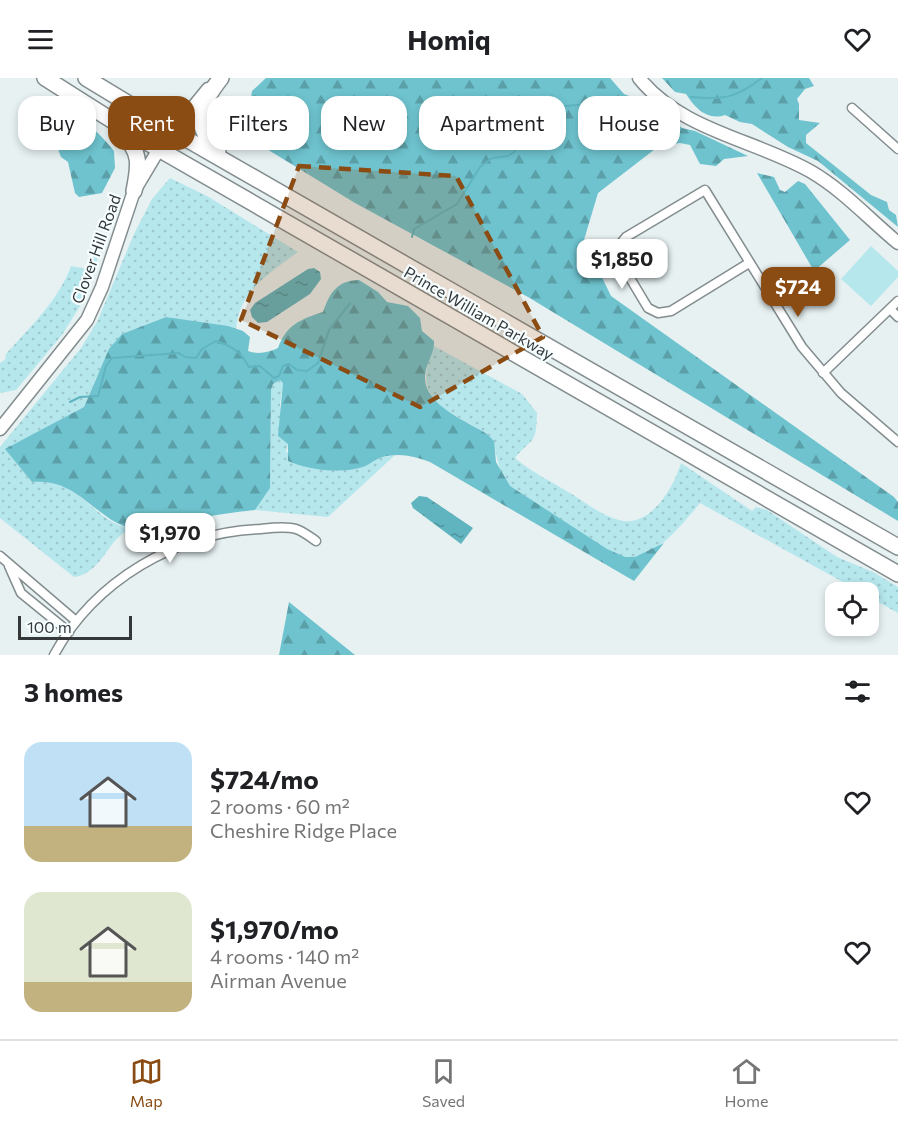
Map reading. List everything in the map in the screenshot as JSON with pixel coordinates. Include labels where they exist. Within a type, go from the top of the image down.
[{"type":"highway","name":"Prince William Parkway","points":[[45,78],[73,96]]},
{"type":"highway","name":"Prince William Parkway","points":[[86,78],[116,96]]},
{"type":"highway","points":[[220,78],[202,107],[201,126],[206,137],[231,164]]},
{"type":"highway","points":[[96,112],[137,151],[139,162],[134,191]]},
{"type":"highway","name":"Prince William Parkway","points":[[195,143],[898,547]]},
{"type":"highway","name":"Prince William Parkway","points":[[161,150],[898,574]]},
{"type":"street","name":"Clover Hill Road","points":[[195,106],[220,78]]},
{"type":"street","points":[[639,78],[661,100],[687,118],[774,153],[821,178],[898,243]]},
{"type":"street","points":[[852,108],[898,149]]},
{"type":"street","name":"Clover Hill Road","points":[[0,429],[87,320],[102,287],[134,191],[158,150]]},
{"type":"street","points":[[749,263],[671,311],[658,313],[648,308],[618,258],[618,247],[626,237],[705,190],[802,347],[841,393],[896,438]]},
{"type":"street","points":[[823,373],[898,301]]},
{"type":"street","points":[[891,310],[898,317]]},
{"type":"street","points":[[54,655],[76,621],[108,590],[134,570],[188,542],[237,530],[264,528],[296,529],[315,541]]},
{"type":"street","points":[[0,556],[76,621]]},
{"type":"street","points":[[9,566],[21,593],[69,632]]},
{"type":"highlighted area","points":[[299,166],[456,176],[543,337],[420,407],[241,320]]},
{"type":"shaded area","points":[[170,178],[207,196],[298,252],[267,276],[250,293],[238,316],[236,329],[166,317],[122,334],[96,378],[84,407],[6,449],[32,482],[49,482],[62,486],[74,492],[105,517],[131,529],[116,540],[92,569],[74,577],[0,518],[0,447],[81,348],[97,322],[134,234],[152,199]]},
{"type":"shaded area","points":[[871,246],[898,271],[898,277],[871,306],[841,279]]},
{"type":"shaded area","points":[[99,255],[80,306],[62,335],[16,390],[0,393],[0,363],[5,360],[6,354],[51,302],[71,266],[87,269],[91,258]]},
{"type":"shaded area","points":[[434,346],[522,394],[537,413],[537,424],[532,440],[515,458],[600,512],[619,520],[630,521],[641,518],[659,504],[673,483],[681,463],[752,511],[756,507],[767,510],[837,557],[873,572],[898,587],[898,613],[879,603],[879,582],[843,582],[700,503],[666,540],[645,554],[624,557],[602,548],[530,503],[510,487],[505,481],[494,445],[487,434],[445,409],[429,392],[426,380]]},
{"type":"shaded area","points":[[280,380],[283,383],[280,405],[285,440],[288,444],[286,452],[362,467],[380,458],[395,455],[328,517],[255,510],[270,487],[271,390],[273,384]]},
{"type":"green space","points":[[266,78],[610,78],[624,94],[629,96],[578,96],[578,150],[654,150],[598,193],[584,240],[611,296],[894,497],[898,502],[898,521],[528,297],[355,203],[268,150],[309,150],[309,96],[251,96],[252,91]]},
{"type":"green space","points":[[662,78],[809,78],[814,86],[805,89],[797,99],[799,120],[820,123],[806,135],[806,143],[871,195],[887,202],[889,210],[896,215],[898,227],[818,161],[788,147],[752,124],[740,122],[725,115],[707,115],[693,104],[686,94],[675,92]]},
{"type":"green space","points":[[680,126],[695,131],[748,156],[724,159],[716,166],[700,164],[690,145],[680,143]]},
{"type":"green space","points":[[96,131],[108,144],[108,150],[114,151],[115,168],[102,193],[79,197],[75,193],[68,162],[61,157],[58,150],[96,150]]},
{"type":"green space","points":[[757,173],[774,177],[780,190],[785,192],[798,181],[805,184],[850,240],[814,271]]},
{"type":"green space","points":[[359,280],[378,292],[387,302],[408,306],[420,318],[422,331],[434,341],[425,372],[431,396],[448,411],[487,434],[494,441],[496,462],[510,486],[607,549],[625,557],[635,557],[664,543],[634,581],[430,462],[393,455],[380,458],[363,467],[335,471],[315,469],[288,461],[288,444],[278,436],[283,383],[280,380],[273,384],[271,390],[270,488],[255,510],[185,521],[161,529],[142,531],[112,520],[64,487],[49,482],[32,482],[5,449],[84,407],[109,349],[122,334],[166,317],[228,326],[243,331],[250,337],[248,351],[267,352],[278,348],[285,334],[295,324],[323,312],[328,299],[340,285]]},
{"type":"green space","points":[[289,602],[355,655],[279,655]]},
{"type":"water","points":[[314,268],[320,272],[321,279],[310,294],[267,322],[258,323],[252,317],[250,310],[255,303],[308,269]]},
{"type":"water","points":[[419,496],[427,497],[473,528],[461,544],[413,508],[411,503]]},
{"type":"waterway","points":[[691,97],[721,98],[737,94],[762,78]]},
{"type":"waterway","points":[[412,237],[414,229],[457,204],[480,167],[492,158],[508,156],[514,152],[523,139],[525,119],[535,111],[578,105]]},
{"type":"waterway","points":[[70,402],[80,397],[98,396],[106,366],[112,358],[179,353],[185,357],[196,358],[202,349],[216,341],[236,350],[249,367],[260,366],[274,378],[279,376],[283,366],[289,364],[297,370],[307,371],[318,363],[329,330],[350,303]]}]
